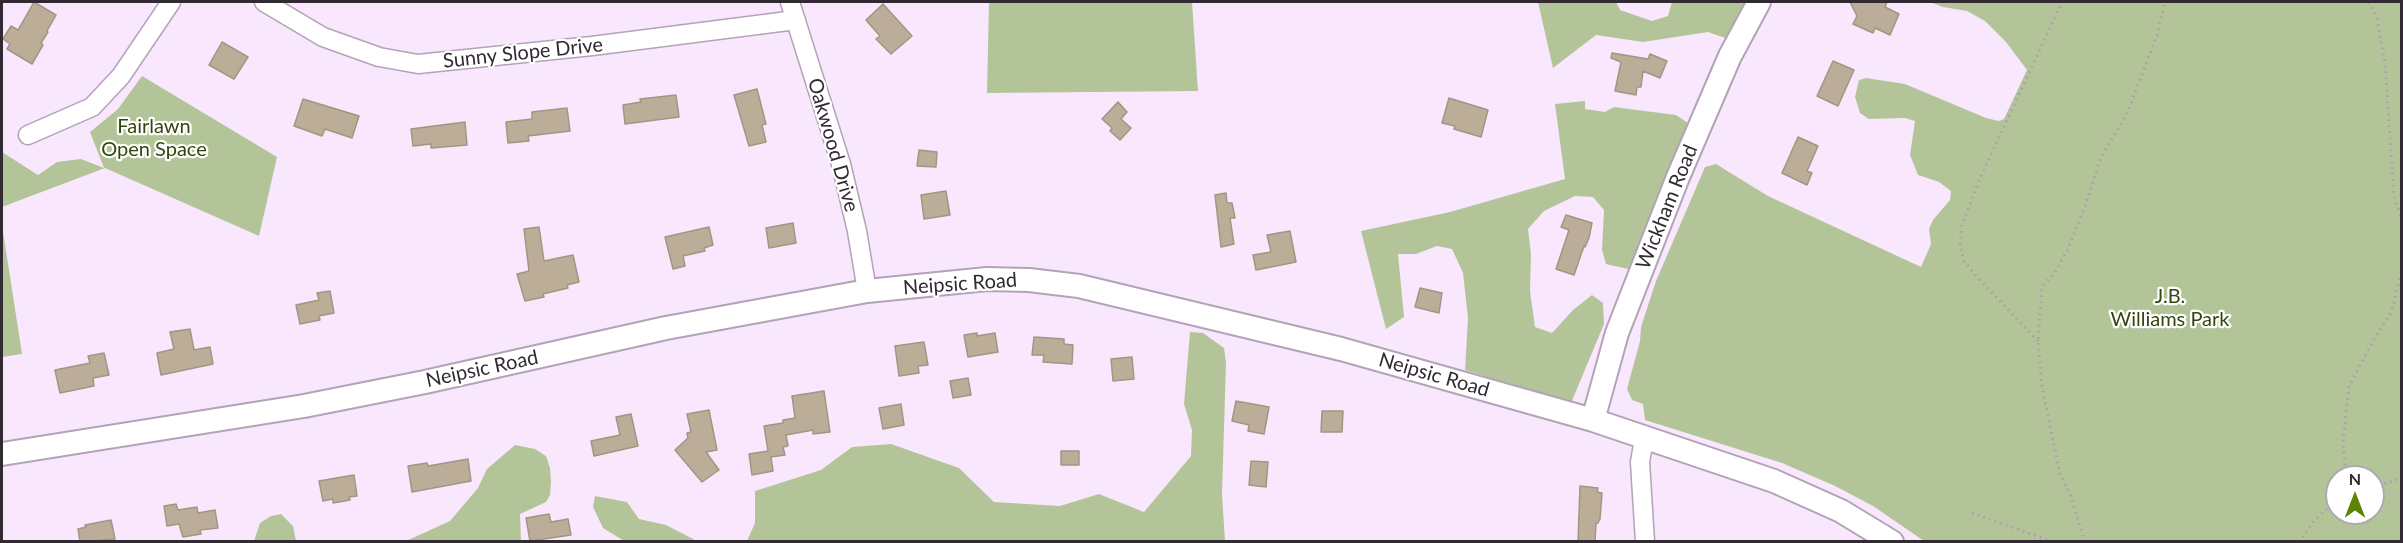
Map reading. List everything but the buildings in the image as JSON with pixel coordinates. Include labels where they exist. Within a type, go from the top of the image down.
[{"type":"street","points":[[28,135],[92,107],[121,76],[171,2]]},
{"type":"street","name":"Sunny Slope Drive","points":[[264,2],[323,37],[380,57],[418,64],[592,46],[796,20]]},
{"type":"street","name":"Oakwood Drive","points":[[790,2],[841,164],[857,231],[867,291]]},
{"type":"street","name":"Wickham Road","points":[[1593,420],[1617,333],[1678,177],[1730,56],[1759,2]]},
{"type":"street","name":"Neipsic Road","points":[[2,454],[304,406],[425,382],[666,328],[867,291],[987,279],[1029,280],[1079,286],[1370,357],[1593,420],[1783,485],[1841,511],[1892,542]]},
{"type":"street","points":[[1644,439],[1640,462],[1645,542]]},
{"type":"path","points":[[2038,340],[1978,278],[1964,261],[1960,246],[1962,225],[1981,176],[2062,2]]},
{"type":"path","points":[[2085,542],[2070,494],[2060,474],[2042,387],[2038,340],[2042,287],[2055,272],[2067,251],[2085,207],[2101,157],[2127,114],[2157,34],[2165,2]]},
{"type":"path","points":[[2368,2],[2377,19],[2385,63],[2394,196],[2402,220]]},
{"type":"path","points":[[2345,465],[2343,442],[2349,386],[2391,313],[2402,270]]},
{"type":"path","points":[[2385,483],[2402,478]]},
{"type":"path","points":[[2299,542],[2325,510]]},
{"type":"path","points":[[1972,513],[2053,542]]},
{"type":"green space","points":[[989,2],[1192,2],[1198,91],[987,93]]},
{"type":"green space","points":[[1538,2],[1616,2],[1620,10],[1652,21],[1668,16],[1672,2],[1748,2],[1728,39],[1708,32],[1643,42],[1596,35],[1553,68]]},
{"type":"green space","name":"J.B. Williams Park","points":[[1930,2],[2401,2],[2401,541],[1924,541],[1873,506],[1835,486],[1782,463],[1645,420],[1643,404],[1632,400],[1627,389],[1640,341],[1641,327],[1656,281],[1705,167],[1716,164],[1768,196],[1921,267],[1931,244],[1929,229],[1933,220],[1950,200],[1951,191],[1939,182],[1918,175],[1910,155],[1915,121],[1905,118],[1869,119],[1860,113],[1855,97],[1859,80],[1866,78],[1905,84],[1986,118],[1999,121],[2004,119],[2027,70],[2006,42],[1985,21],[1967,11]]},
{"type":"green space","name":"Fairlawn Open Space","points":[[142,76],[277,157],[259,236],[105,168],[2,207],[2,152],[38,175],[57,162],[81,159],[104,168],[90,132],[118,109]]},
{"type":"green space","points":[[1585,101],[1585,109],[1605,112],[1614,107],[1676,115],[1691,125],[1628,269],[1606,264],[1602,250],[1604,210],[1593,197],[1575,196],[1544,211],[1528,229],[1531,254],[1530,291],[1535,327],[1552,333],[1573,310],[1592,295],[1603,303],[1604,324],[1571,403],[1465,370],[1468,318],[1463,273],[1452,249],[1437,246],[1416,254],[1398,254],[1404,317],[1386,329],[1361,231],[1450,212],[1565,179],[1555,104]]},
{"type":"green space","points":[[2,225],[22,354],[2,357]]},
{"type":"green space","points":[[1190,332],[1203,333],[1224,348],[1226,363],[1222,494],[1225,541],[747,541],[755,523],[755,491],[821,470],[852,447],[891,444],[959,468],[994,502],[1060,506],[1099,494],[1144,512],[1191,456],[1192,430],[1184,404]]},
{"type":"green space","points":[[515,445],[535,449],[546,456],[551,481],[550,495],[546,502],[520,514],[521,541],[406,541],[450,521],[478,488],[487,469]]},
{"type":"green space","points":[[595,496],[627,502],[639,519],[666,525],[697,541],[624,541],[603,528],[593,507]]},
{"type":"green space","points":[[281,514],[293,526],[296,541],[254,541],[260,523],[271,516]]}]
